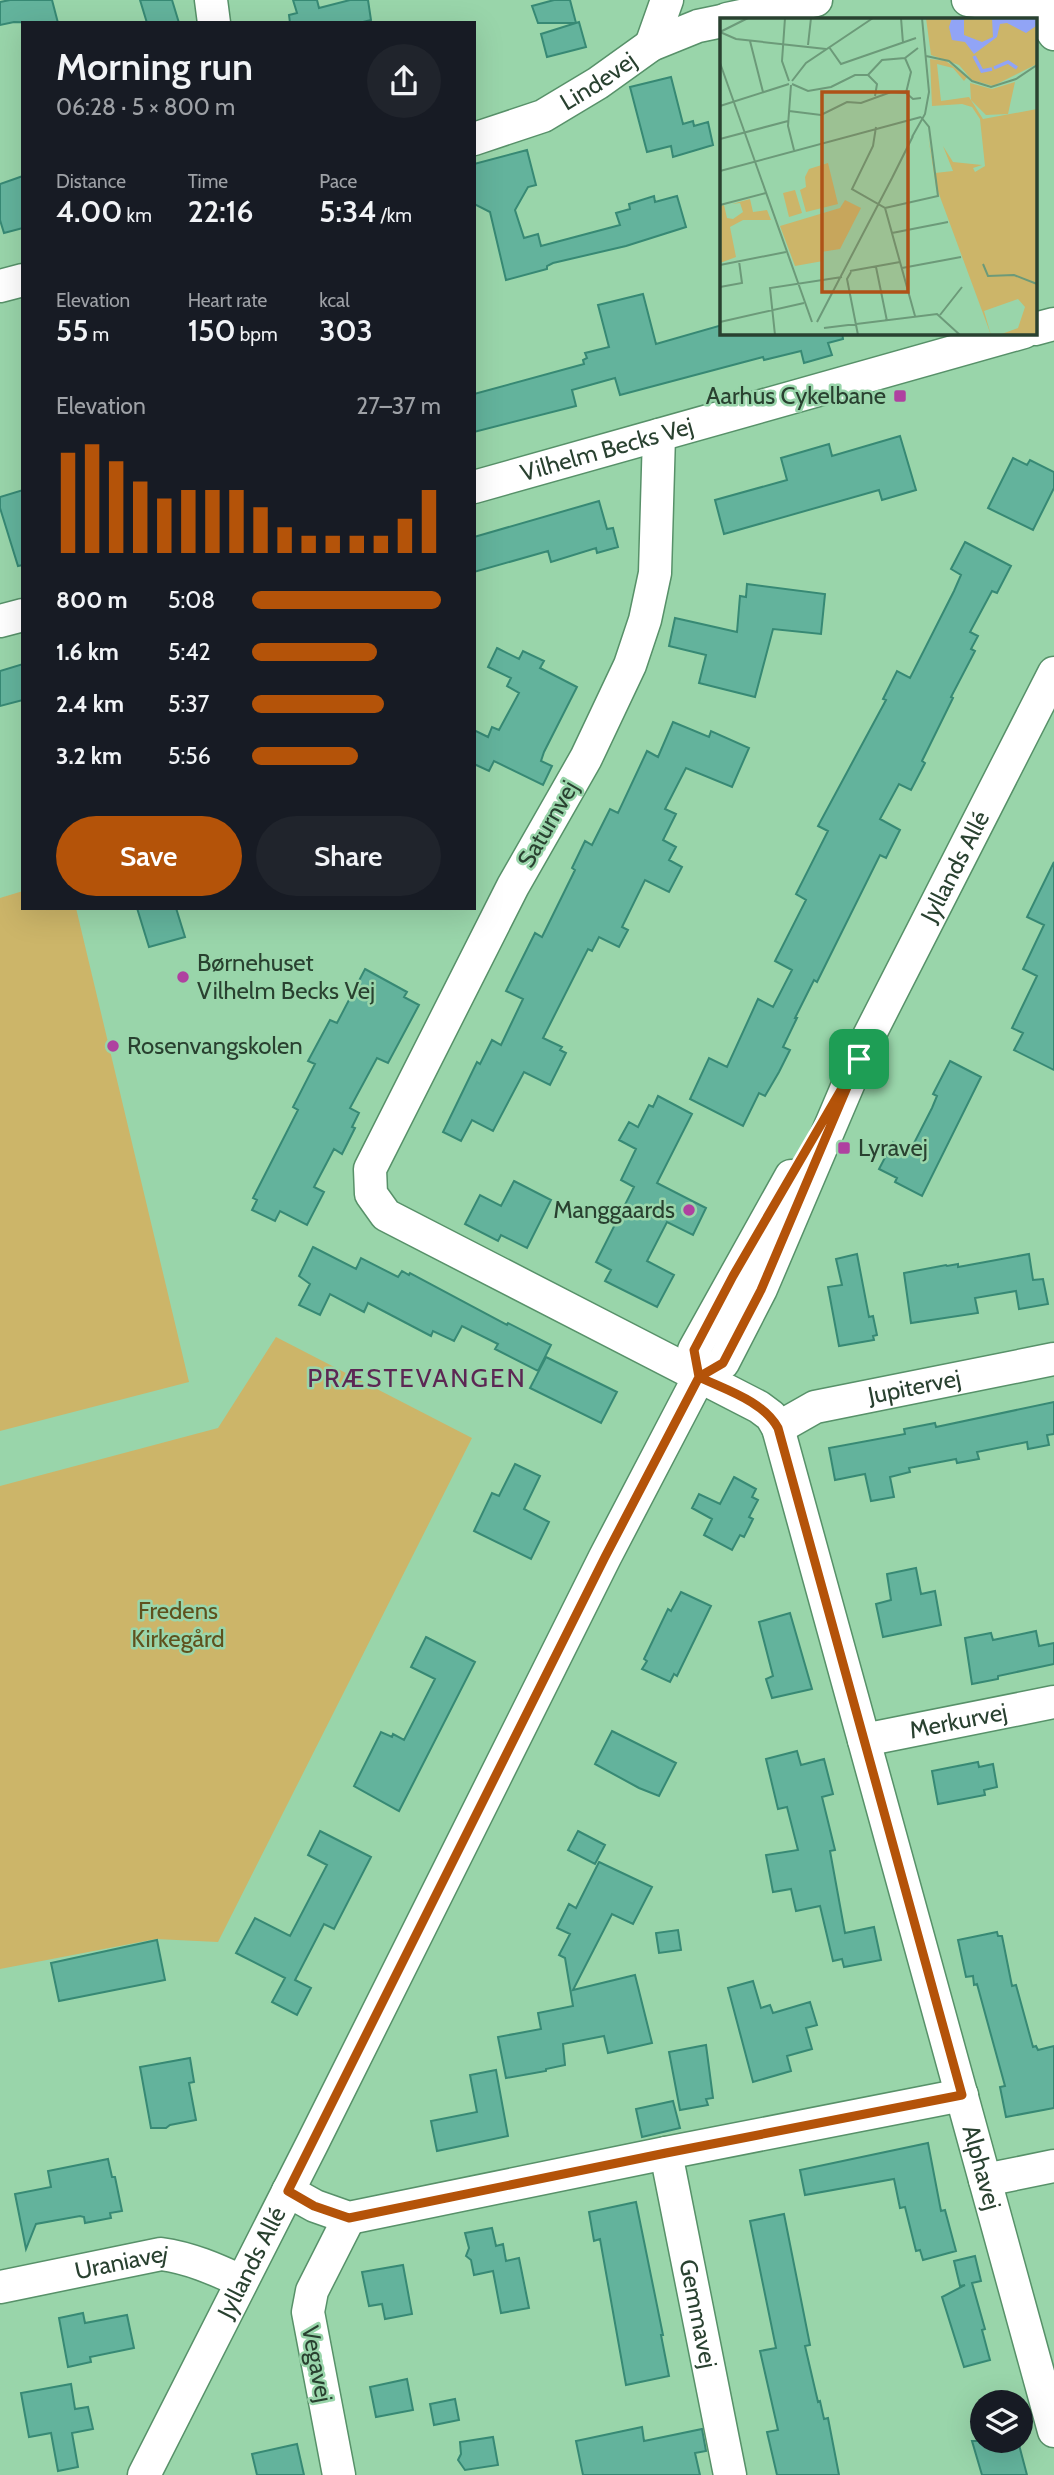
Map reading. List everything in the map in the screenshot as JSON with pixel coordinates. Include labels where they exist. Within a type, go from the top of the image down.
[{"type":"street","points":[[211,0],[214,21]]},
{"type":"street","points":[[651,45],[667,0]]},
{"type":"street","points":[[732,18],[816,0]]},
{"type":"street","points":[[968,0],[1044,14]]},
{"type":"street","name":"Lindevej","points":[[476,138],[543,116],[598,83],[651,45],[698,26],[720,21]]},
{"type":"street","points":[[0,286],[21,281]]},
{"type":"street","points":[[1036,330],[1054,324]]},
{"type":"street","name":"Vilhelm Becks Vej","points":[[476,486],[1017,334]]},
{"type":"street","name":"Saturnvej","points":[[659,435],[655,573],[645,620],[630,665],[586,758],[513,886],[369,1169],[372,1194],[386,1215],[699,1377]]},
{"type":"street","points":[[0,621],[21,616]]},
{"type":"street","name":"Jyllands Allé","points":[[144,2475],[605,1557],[699,1377],[694,1350],[733,1276],[859,1059],[1054,673]]},
{"type":"street","name":"Jupitervej","points":[[778,1428],[814,1407],[1054,1359]]},
{"type":"street","points":[[699,1377],[759,1407],[771,1416],[778,1428]]},
{"type":"street","name":"Alphavej","points":[[778,1428],[1054,2431]]},
{"type":"street","name":"Merkurvej","points":[[864,1740],[1054,1702]]},
{"type":"street","points":[[288,2191],[314,2206],[349,2218],[962,2095]]},
{"type":"street","name":"Gemmavej","points":[[666,2153],[730,2475]]},
{"type":"street","points":[[985,2180],[1054,2166]]},
{"type":"street","name":"Vegavej","points":[[339,2475],[308,2312],[312,2291],[349,2218]]},
{"type":"street","name":"Uraniavej","points":[[0,2287],[161,2254],[193,2261],[241,2281]]},
{"type":"green space","points":[[21,892],[21,910],[76,910],[189,1382],[0,1431],[0,898]]},
{"type":"green space","name":"Fredens Kirkegård","points":[[276,1337],[472,1438],[218,1942],[156,1939],[0,1969],[0,1486],[218,1428]]},
{"type":"building","points":[[52,0],[57,21],[21,21],[0,25],[0,2]]},
{"type":"building","points":[[140,0],[172,0],[178,21],[146,21]]},
{"type":"building","points":[[293,0],[317,0],[319,8],[350,0],[368,0],[371,20],[290,21],[289,15],[297,13]]},
{"type":"building","points":[[554,0],[570,0],[576,23],[538,23],[532,6]]},
{"type":"building","points":[[579,22],[586,47],[547,57],[541,34]]},
{"type":"building","points":[[671,77],[683,124],[693,121],[694,126],[708,122],[713,145],[673,157],[671,146],[647,152],[630,87]]},
{"type":"building","points":[[527,150],[536,185],[528,187],[515,210],[524,238],[538,234],[541,246],[620,225],[616,213],[630,209],[629,204],[654,196],[655,202],[677,196],[686,227],[626,246],[553,263],[547,266],[547,269],[506,280],[490,212],[476,205],[476,163]]},
{"type":"building","points":[[21,177],[21,229],[4,233],[0,220],[0,184]]},
{"type":"building","points":[[643,294],[656,344],[720,326],[720,334],[842,334],[843,339],[828,343],[832,355],[804,363],[801,351],[764,360],[763,357],[620,395],[615,378],[572,390],[576,406],[476,431],[476,393],[584,364],[583,360],[587,358],[585,353],[609,347],[598,305]]},
{"type":"building","points":[[900,436],[916,490],[882,500],[879,490],[724,534],[715,500],[787,480],[781,458],[829,444],[832,456]]},
{"type":"building","points":[[1013,458],[1027,465],[1030,460],[1054,472],[1054,488],[1033,530],[988,508]]},
{"type":"building","points":[[21,491],[21,565],[18,566],[0,508],[0,497]]},
{"type":"building","points":[[599,501],[607,529],[613,528],[618,547],[597,553],[596,548],[551,562],[548,551],[476,571],[476,536]]},
{"type":"building","points":[[965,542],[1011,566],[997,593],[992,591],[970,632],[978,636],[971,649],[975,651],[922,761],[925,763],[911,790],[899,784],[880,819],[900,830],[886,858],[880,855],[817,982],[814,980],[795,1018],[783,1047],[790,1050],[779,1072],[765,1096],[759,1093],[743,1126],[690,1099],[709,1058],[727,1067],[758,999],[773,1007],[792,970],[775,961],[806,900],[796,894],[828,831],[818,826],[886,700],[883,699],[897,671],[910,678],[961,575],[951,569]]},
{"type":"building","points":[[747,584],[825,594],[821,634],[773,629],[755,697],[699,683],[706,655],[669,646],[675,618],[737,632],[740,596],[746,597]]},
{"type":"building","points":[[497,648],[519,659],[523,651],[544,661],[540,668],[577,687],[544,752],[541,761],[552,766],[543,785],[494,761],[489,771],[476,765],[476,731],[488,737],[492,727],[499,730],[519,693],[507,686],[511,678],[488,667]]},
{"type":"building","points":[[21,665],[21,701],[0,706],[0,671]]},
{"type":"building","points":[[673,722],[709,737],[711,731],[749,748],[732,787],[686,768],[665,809],[676,814],[663,840],[676,847],[669,860],[682,867],[669,892],[645,880],[622,927],[628,930],[619,947],[599,937],[592,951],[588,949],[543,1038],[562,1047],[560,1050],[566,1053],[550,1085],[524,1072],[493,1131],[472,1120],[461,1141],[443,1132],[477,1062],[480,1064],[492,1040],[501,1045],[523,999],[506,991],[535,933],[542,937],[575,870],[572,868],[585,841],[592,845],[610,809],[618,813],[647,751],[658,757]]},
{"type":"building","points":[[1054,862],[1054,1070],[1014,1050],[1023,1033],[1012,1028],[1037,976],[1023,969],[1044,925],[1027,917]]},
{"type":"building","points":[[138,910],[177,910],[185,937],[149,947]]},
{"type":"building","points":[[365,969],[407,992],[404,997],[419,1005],[388,1063],[377,1058],[350,1108],[359,1113],[352,1127],[355,1128],[342,1154],[334,1149],[314,1187],[324,1192],[307,1225],[280,1211],[275,1221],[252,1210],[257,1200],[253,1198],[298,1110],[293,1107],[315,1064],[308,1061],[330,1020],[337,1023]]},
{"type":"building","points":[[950,1061],[981,1077],[922,1196],[895,1182],[897,1178],[879,1169],[893,1142],[910,1151],[932,1108],[937,1096],[933,1094]]},
{"type":"building","points":[[658,1096],[692,1114],[657,1183],[706,1208],[693,1235],[667,1222],[647,1261],[674,1275],[657,1307],[605,1281],[611,1270],[596,1262],[634,1187],[621,1180],[636,1149],[619,1140],[629,1122],[638,1127],[649,1105],[653,1107]]},
{"type":"building","points":[[514,1181],[551,1200],[527,1248],[501,1235],[498,1241],[465,1224],[480,1195],[501,1206]]},
{"type":"building","points":[[313,1247],[356,1269],[361,1258],[398,1277],[402,1271],[409,1275],[410,1273],[507,1325],[508,1323],[551,1345],[538,1371],[495,1349],[498,1344],[462,1326],[454,1341],[433,1331],[431,1336],[368,1303],[364,1312],[330,1294],[320,1315],[299,1305],[310,1284],[299,1276]]},
{"type":"building","points":[[857,1254],[869,1317],[873,1316],[877,1335],[873,1336],[874,1340],[839,1346],[828,1287],[842,1285],[836,1259]]},
{"type":"building","points":[[1029,1254],[1033,1280],[1043,1279],[1048,1304],[1019,1309],[1016,1291],[975,1298],[978,1313],[911,1323],[904,1273],[946,1265],[958,1264],[958,1267]]},
{"type":"building","points":[[546,1357],[617,1392],[601,1423],[530,1388]]},
{"type":"building","points":[[1054,1402],[1054,1434],[1047,1435],[1049,1445],[1028,1449],[1027,1442],[977,1452],[979,1459],[957,1463],[956,1459],[909,1468],[910,1472],[890,1477],[894,1497],[871,1501],[865,1474],[835,1480],[829,1448],[905,1434],[904,1429],[935,1423],[936,1427]]},
{"type":"building","points":[[515,1464],[540,1476],[524,1509],[549,1522],[531,1559],[474,1531],[492,1493],[499,1496]]},
{"type":"building","points":[[734,1477],[756,1489],[752,1497],[758,1500],[749,1517],[753,1519],[744,1537],[740,1535],[732,1550],[704,1535],[712,1519],[692,1508],[699,1494],[720,1504]]},
{"type":"building","points":[[916,1568],[921,1594],[935,1591],[941,1625],[883,1637],[876,1604],[891,1600],[887,1574]]},
{"type":"building","points":[[681,1592],[711,1606],[677,1676],[674,1674],[670,1682],[642,1669],[647,1661],[644,1659],[668,1609],[671,1611]]},
{"type":"building","points":[[790,1613],[812,1689],[772,1698],[766,1679],[773,1676],[759,1622]]},
{"type":"building","points":[[1036,1631],[1039,1646],[1054,1643],[1054,1664],[972,1684],[965,1638],[991,1633],[993,1640]]},
{"type":"building","points":[[426,1637],[475,1662],[399,1811],[354,1786],[381,1732],[404,1740],[435,1679],[411,1667]]},
{"type":"building","points":[[612,1731],[676,1763],[659,1796],[595,1764]]},
{"type":"building","points":[[797,1751],[801,1765],[824,1759],[833,1794],[822,1797],[835,1850],[830,1851],[845,1933],[874,1927],[881,1960],[844,1967],[842,1959],[833,1961],[820,1906],[796,1911],[791,1889],[773,1892],[766,1855],[798,1850],[787,1807],[778,1809],[766,1759]]},
{"type":"building","points":[[978,1762],[979,1767],[993,1764],[997,1787],[984,1790],[985,1795],[938,1804],[932,1771]]},
{"type":"building","points":[[320,1831],[371,1857],[334,1929],[324,1924],[295,1980],[311,1988],[297,2015],[272,2002],[285,1978],[236,1953],[255,1918],[290,1936],[327,1865],[308,1855]]},
{"type":"building","points":[[578,1831],[605,1845],[595,1864],[568,1850]]},
{"type":"building","points":[[599,1862],[652,1887],[633,1924],[612,1914],[573,1990],[635,1975],[652,2043],[608,2053],[604,2036],[563,2044],[565,2065],[506,2078],[498,2037],[541,2029],[538,2013],[573,2006],[565,1958],[559,1955],[570,1934],[557,1928],[569,1904],[576,1908]]},
{"type":"building","points":[[678,1930],[681,1950],[659,1953],[656,1933]]},
{"type":"building","points":[[997,1932],[998,1936],[1002,1936],[1012,1986],[1016,1985],[1033,2047],[1036,2046],[1038,2050],[1054,2046],[1054,2108],[1006,2117],[1000,2087],[1005,2086],[977,1984],[974,1985],[973,1976],[966,1977],[958,1940]]},
{"type":"building","points":[[157,1940],[165,1980],[59,2001],[51,1963]]},
{"type":"building","points":[[753,1981],[761,2008],[770,2005],[773,2013],[810,2002],[817,2025],[806,2028],[812,2049],[787,2056],[791,2071],[753,2082],[728,1988]]},
{"type":"building","points":[[706,2045],[713,2098],[706,2099],[708,2105],[680,2110],[669,2052]]},
{"type":"building","points":[[190,2058],[194,2082],[189,2083],[196,2120],[166,2128],[151,2128],[140,2067]]},
{"type":"building","points":[[496,2070],[508,2136],[437,2151],[431,2121],[477,2112],[470,2075]]},
{"type":"building","points":[[673,2101],[680,2128],[642,2137],[636,2109]]},
{"type":"building","points":[[928,2143],[941,2211],[945,2210],[956,2251],[923,2260],[920,2250],[916,2251],[905,2207],[900,2208],[894,2179],[805,2195],[800,2170]]},
{"type":"building","points":[[108,2159],[122,2211],[110,2213],[111,2218],[85,2223],[84,2217],[80,2216],[36,2224],[26,2249],[15,2194],[51,2187],[48,2171]]},
{"type":"building","points":[[636,2202],[669,2376],[626,2385],[600,2239],[594,2241],[589,2212]]},
{"type":"building","points":[[784,2214],[810,2345],[805,2346],[818,2402],[820,2401],[824,2419],[828,2418],[839,2475],[777,2475],[767,2432],[778,2430],[760,2351],[776,2348],[750,2221]]},
{"type":"building","points":[[492,2228],[496,2246],[503,2244],[506,2261],[519,2258],[529,2308],[501,2313],[493,2271],[474,2275],[471,2260],[466,2256],[469,2248],[465,2233]]},
{"type":"building","points":[[975,2256],[981,2281],[972,2283],[985,2329],[982,2330],[990,2360],[964,2367],[942,2297],[965,2285],[960,2286],[954,2261]]},
{"type":"building","points":[[403,2265],[412,2314],[385,2319],[382,2304],[369,2306],[362,2272]]},
{"type":"building","points":[[83,2313],[85,2323],[127,2315],[134,2348],[90,2357],[91,2362],[68,2367],[59,2318]]},
{"type":"building","points":[[407,2379],[413,2410],[376,2417],[370,2387]]},
{"type":"building","points":[[71,2384],[75,2409],[88,2407],[93,2429],[72,2433],[78,2467],[58,2471],[51,2433],[29,2437],[21,2393]]},
{"type":"building","points":[[455,2399],[459,2420],[434,2425],[430,2404]]},
{"type":"building","points":[[642,2427],[644,2441],[702,2429],[706,2451],[695,2453],[700,2475],[583,2475],[576,2441]]},
{"type":"building","points":[[493,2437],[498,2465],[465,2470],[458,2460],[461,2454],[460,2442]]},
{"type":"building","points":[[297,2444],[304,2475],[257,2475],[252,2454]]},
{"type":"building","points":[[976,2453],[1021,2453],[1027,2475],[982,2475]]},
{"type":"place","name":"Aarhus Cykelbane","points":[[900,396]]},
{"type":"place","name":"Børnehuset Vilhelm Becks Vej","points":[[183,977]]},
{"type":"place","name":"Rosenvangskolen","points":[[113,1046]]},
{"type":"place","name":"Lyravej","points":[[844,1148]]},
{"type":"place","name":"Manggaards","points":[[689,1210]]},
{"type":"district","name":"PRÆSTEVANGEN","points":[[417,1378]]},
{"type":"route","points":[[859,1059],[733,1276],[694,1350],[699,1377],[759,1407],[771,1416],[778,1428],[962,2095],[349,2218],[314,2206],[288,2191],[605,1557],[699,1377],[723,1363],[761,1290],[859,1059]]}]
